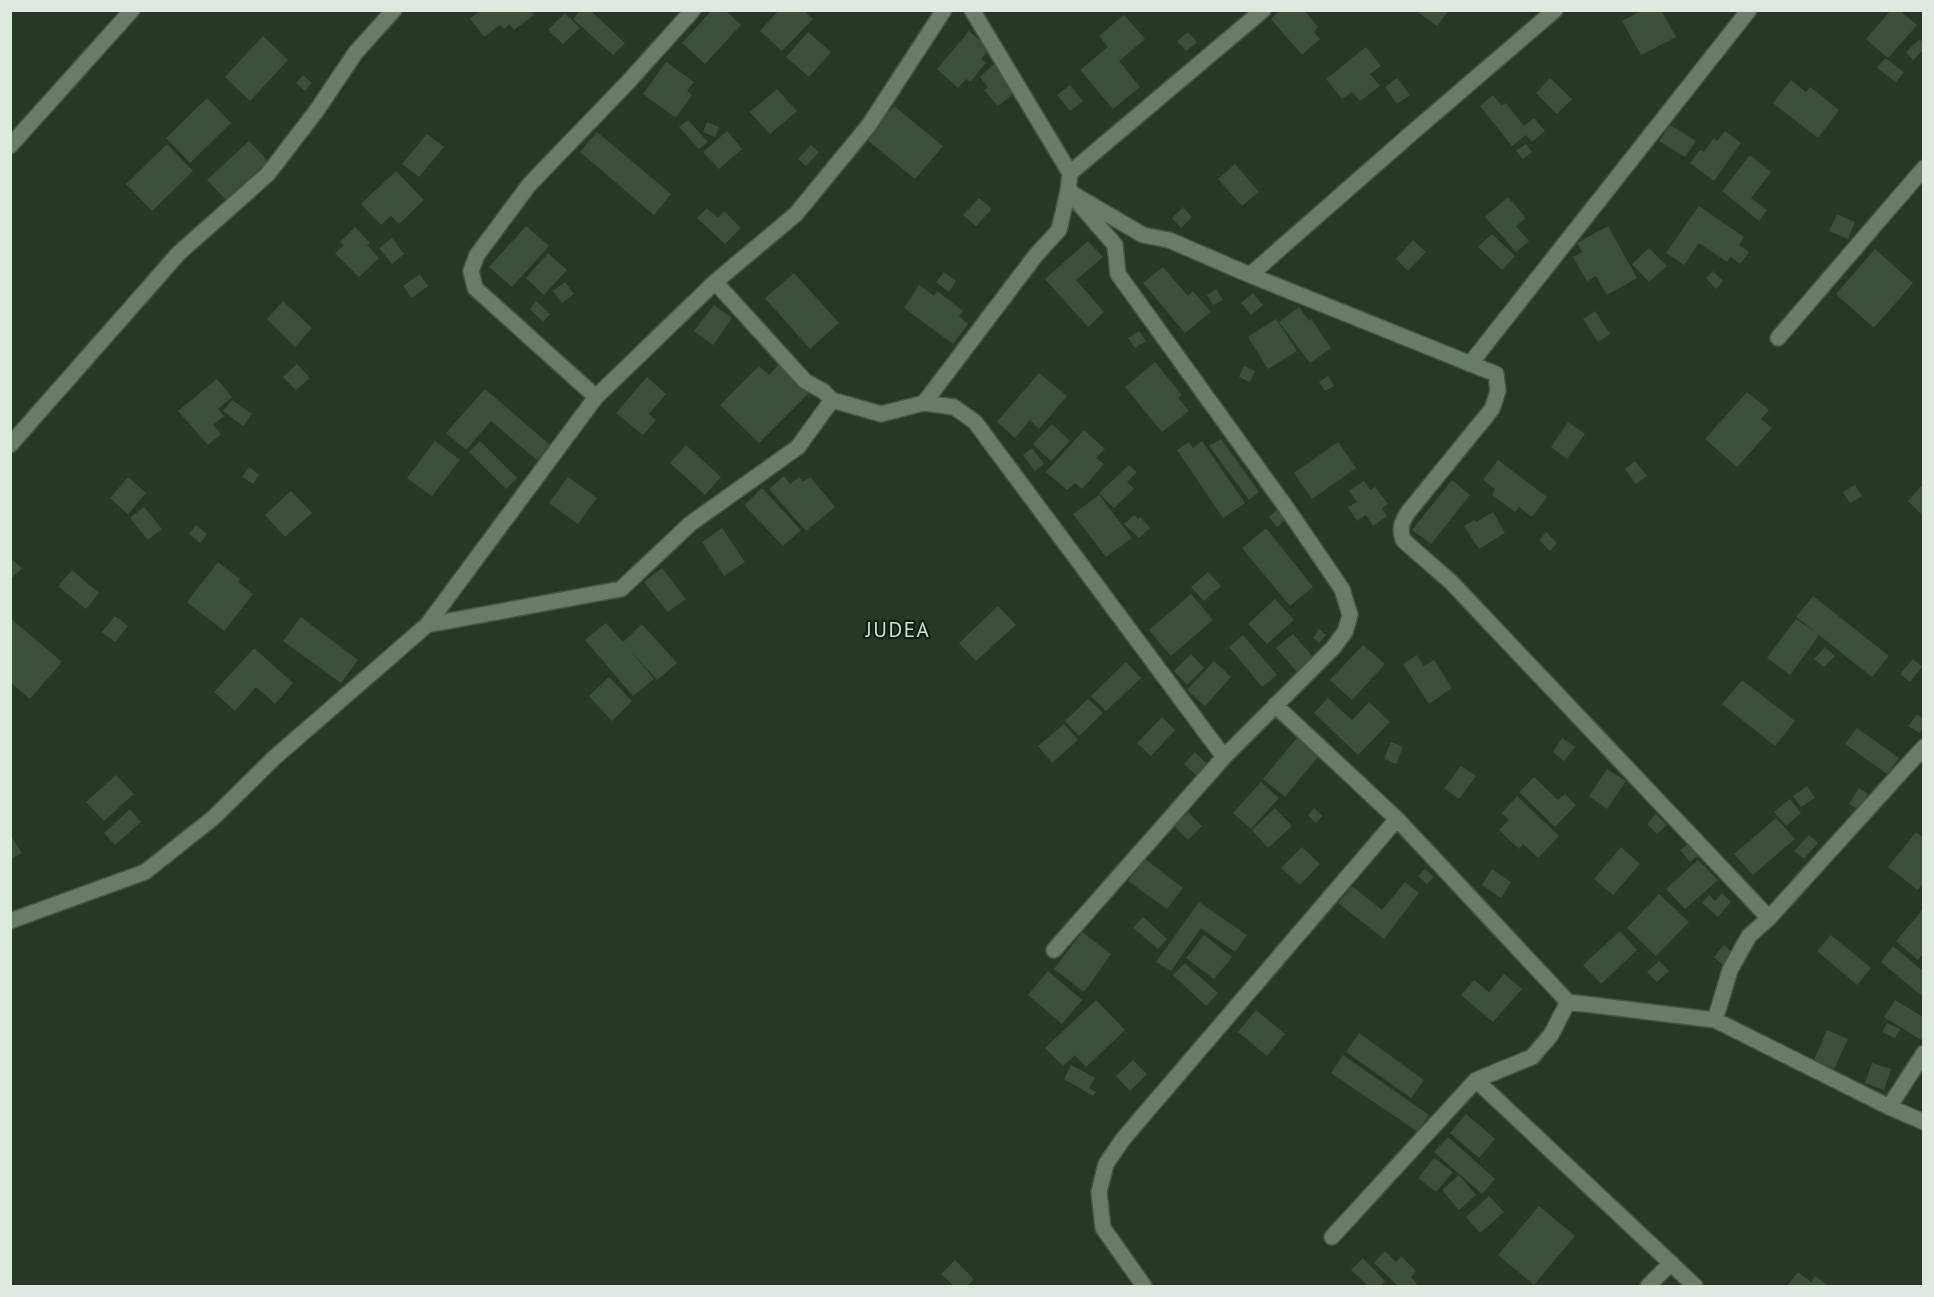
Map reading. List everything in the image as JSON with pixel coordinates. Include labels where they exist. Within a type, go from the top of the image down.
[{"type":"street","points":[[10,146],[132,10]]},
{"type":"street","points":[[10,445],[179,253],[268,174],[317,110],[356,52],[394,10]]},
{"type":"street","points":[[596,397],[475,288],[471,271],[477,255],[529,184],[629,81],[693,10]]},
{"type":"street","points":[[10,921],[145,872],[213,818],[274,758],[427,625],[596,397],[715,282],[796,214],[869,125],[944,10]]},
{"type":"street","points":[[924,403],[1036,255],[1059,230],[1068,191],[1070,174],[972,10]]},
{"type":"street","points":[[1070,174],[1263,10]]},
{"type":"street","points":[[1250,275],[1555,10]]},
{"type":"street","points":[[1470,364],[1749,10]]},
{"type":"street","points":[[1778,338],[1923,168]]},
{"type":"street","points":[[1068,191],[1143,235],[1169,240],[1496,374],[1498,391],[1492,409],[1402,521],[1400,531],[1403,540],[1459,591],[1769,918]]},
{"type":"street","points":[[1054,950],[1224,757],[1333,648],[1345,632],[1350,615],[1342,589],[1118,274],[1115,245],[1068,191]]},
{"type":"street","points":[[715,282],[805,381],[823,391],[832,400],[881,414],[924,403],[954,407],[975,422],[1224,757]]},
{"type":"street","points":[[427,625],[621,589],[690,524],[798,447],[832,400]]},
{"type":"street","points":[[1275,705],[1397,819],[1568,1002],[1715,1020],[1923,1122]]},
{"type":"street","points":[[1715,1020],[1730,970],[1749,936],[1769,918],[1923,747]]},
{"type":"street","points":[[1144,1287],[1103,1228],[1099,1192],[1106,1164],[1124,1139],[1397,819]]},
{"type":"street","points":[[1332,1237],[1476,1080],[1532,1057],[1551,1035],[1568,1002]]},
{"type":"street","points":[[1889,1107],[1923,1053]]},
{"type":"street","points":[[1476,1080],[1695,1287]]},
{"type":"street","points":[[1648,1287],[1671,1263]]},
{"type":"building","points":[[481,10],[531,10],[534,15],[514,30],[509,24],[504,29],[500,25],[484,37],[470,19]]},
{"type":"building","points":[[581,10],[590,10],[625,43],[613,55],[573,19]]},
{"type":"building","points":[[712,10],[725,10],[741,25],[705,64],[682,43]]},
{"type":"building","points":[[779,10],[803,10],[813,19],[782,51],[760,31]]},
{"type":"building","points":[[1280,10],[1304,10],[1318,27],[1314,32],[1320,39],[1302,55],[1271,19]]},
{"type":"building","points":[[1415,10],[1449,10],[1437,26]]},
{"type":"building","points":[[1642,10],[1661,10],[1676,37],[1641,55],[1622,21]]},
{"type":"building","points":[[1891,10],[1899,10],[1917,25],[1888,58],[1866,39]]},
{"type":"building","points":[[565,13],[580,28],[563,44],[548,30]]},
{"type":"building","points":[[1124,15],[1145,39],[1119,61],[1140,87],[1113,109],[1080,70],[1108,47],[1099,36]]},
{"type":"building","points":[[969,31],[990,49],[981,59],[986,63],[970,82],[966,79],[958,88],[937,69]]},
{"type":"building","points":[[808,32],[831,52],[809,77],[786,57]]},
{"type":"building","points":[[1188,32],[1197,42],[1186,51],[1177,41]]},
{"type":"building","points":[[263,36],[288,60],[250,101],[225,77]]},
{"type":"building","points":[[1920,39],[1923,43],[1923,50],[1913,60],[1906,52]]},
{"type":"building","points":[[1366,47],[1381,66],[1370,74],[1380,86],[1360,101],[1352,92],[1342,99],[1326,79]]},
{"type":"building","points":[[1885,58],[1904,72],[1896,82],[1877,68]]},
{"type":"building","points":[[666,62],[694,82],[687,91],[692,95],[676,118],[643,94]]},
{"type":"building","points":[[995,63],[1018,90],[998,106],[984,90],[988,87],[980,77]]},
{"type":"building","points":[[303,75],[312,83],[305,91],[296,83]]},
{"type":"building","points":[[1397,78],[1410,95],[1397,104],[1385,87]]},
{"type":"building","points":[[1550,78],[1572,99],[1557,114],[1536,93]]},
{"type":"building","points":[[1791,80],[1806,92],[1810,87],[1839,110],[1818,138],[1773,103]]},
{"type":"building","points":[[1070,85],[1083,101],[1070,111],[1057,95]]},
{"type":"building","points":[[777,89],[797,111],[770,134],[750,112]]},
{"type":"building","points":[[1493,95],[1502,106],[1506,103],[1524,126],[1534,118],[1545,131],[1532,142],[1526,135],[1512,146],[1480,106]]},
{"type":"building","points":[[207,98],[231,123],[190,163],[166,138]]},
{"type":"building","points":[[894,106],[943,146],[915,179],[866,139]]},
{"type":"building","points":[[688,120],[708,142],[699,149],[679,127]]},
{"type":"building","points":[[707,122],[719,127],[715,137],[703,132]]},
{"type":"building","points":[[1670,125],[1696,141],[1685,157],[1659,141]]},
{"type":"building","points":[[727,131],[742,149],[719,169],[703,152]]},
{"type":"building","points":[[1725,131],[1741,143],[1714,181],[1690,163],[1700,150],[1704,152],[1714,138],[1717,141]]},
{"type":"building","points":[[597,132],[671,194],[654,215],[580,152]]},
{"type":"building","points":[[427,134],[444,147],[419,177],[402,164]]},
{"type":"building","points":[[249,141],[268,161],[226,200],[207,180]]},
{"type":"building","points":[[167,144],[193,171],[152,211],[126,184]]},
{"type":"building","points":[[1526,144],[1532,152],[1523,159],[1516,151]]},
{"type":"building","points":[[811,145],[819,152],[806,166],[798,159]]},
{"type":"building","points":[[1750,155],[1771,172],[1751,198],[1767,210],[1759,221],[1722,191]]},
{"type":"building","points":[[1235,164],[1259,192],[1242,206],[1218,179]]},
{"type":"building","points":[[396,171],[424,200],[399,224],[391,216],[381,225],[361,204]]},
{"type":"building","points":[[1508,197],[1526,218],[1516,226],[1529,241],[1516,252],[1485,217]]},
{"type":"building","points":[[979,198],[992,209],[976,226],[963,215]]},
{"type":"building","points":[[1699,206],[1744,237],[1739,245],[1749,252],[1740,264],[1731,257],[1727,262],[1699,243],[1684,265],[1666,253]]},
{"type":"building","points":[[1183,207],[1192,217],[1181,228],[1172,218]]},
{"type":"building","points":[[707,208],[718,218],[724,211],[741,228],[725,244],[697,218]]},
{"type":"building","points":[[1837,214],[1855,222],[1848,239],[1829,231]]},
{"type":"building","points":[[526,226],[549,246],[512,287],[489,267]]},
{"type":"building","points":[[1608,226],[1637,278],[1607,295],[1596,276],[1587,281],[1573,257],[1582,252],[1577,243]]},
{"type":"building","points":[[355,227],[370,243],[367,245],[379,258],[359,277],[335,253],[344,245],[340,242]]},
{"type":"building","points":[[1492,234],[1515,256],[1502,270],[1478,247]]},
{"type":"building","points":[[392,238],[404,254],[392,264],[379,248]]},
{"type":"building","points":[[1413,240],[1426,252],[1408,271],[1396,259]]},
{"type":"building","points":[[1088,241],[1103,257],[1076,280],[1104,312],[1088,327],[1045,279]]},
{"type":"building","points":[[1649,248],[1667,266],[1649,282],[1632,264]]},
{"type":"building","points":[[1875,249],[1913,283],[1874,328],[1836,294]]},
{"type":"building","points":[[548,253],[567,270],[544,295],[526,278]]},
{"type":"building","points":[[1163,267],[1188,296],[1193,291],[1211,312],[1185,333],[1143,283]]},
{"type":"building","points":[[1713,271],[1723,281],[1716,289],[1706,278]]},
{"type":"building","points":[[944,272],[956,281],[949,292],[936,282]]},
{"type":"building","points":[[794,273],[839,323],[810,349],[765,298]]},
{"type":"building","points":[[420,274],[428,286],[412,298],[403,286]]},
{"type":"building","points":[[565,282],[574,294],[562,303],[553,291]]},
{"type":"building","points":[[919,285],[934,296],[937,291],[963,311],[959,316],[968,324],[953,344],[904,308]]},
{"type":"building","points":[[1216,289],[1223,300],[1213,305],[1207,295]]},
{"type":"building","points":[[1253,293],[1263,305],[1251,315],[1241,303]]},
{"type":"building","points":[[283,301],[312,328],[295,347],[267,319]]},
{"type":"building","points":[[536,301],[550,314],[543,322],[530,309]]},
{"type":"building","points":[[714,305],[732,318],[713,345],[694,331]]},
{"type":"building","points":[[1299,307],[1309,321],[1311,319],[1331,348],[1310,363],[1279,322]]},
{"type":"building","points":[[1595,311],[1610,334],[1598,342],[1583,319]]},
{"type":"building","points":[[1276,319],[1297,351],[1268,369],[1248,337]]},
{"type":"building","points":[[1139,331],[1146,341],[1135,348],[1128,338]]},
{"type":"building","points":[[781,362],[810,392],[759,443],[720,405],[759,366],[769,375]]},
{"type":"building","points":[[1155,362],[1182,395],[1178,398],[1189,411],[1162,432],[1125,387]]},
{"type":"building","points":[[297,364],[310,378],[296,390],[283,377]]},
{"type":"building","points":[[1244,366],[1255,371],[1250,382],[1239,377]]},
{"type":"building","points":[[1039,373],[1067,396],[1039,429],[1030,420],[1015,438],[997,422]]},
{"type":"building","points":[[1328,376],[1334,386],[1325,391],[1319,382]]},
{"type":"building","points":[[647,377],[666,394],[649,414],[656,420],[643,435],[616,413]]},
{"type":"building","points":[[217,379],[232,397],[218,409],[224,416],[213,425],[221,434],[208,445],[178,411]]},
{"type":"building","points":[[485,389],[550,445],[537,460],[491,421],[466,450],[446,433]]},
{"type":"building","points":[[1747,392],[1769,410],[1761,419],[1772,428],[1737,467],[1705,439]]},
{"type":"building","points":[[232,400],[252,414],[243,426],[223,411]]},
{"type":"building","points":[[1568,422],[1585,434],[1567,459],[1551,447]]},
{"type":"building","points":[[1052,424],[1070,441],[1051,461],[1033,444]]},
{"type":"building","points":[[1084,430],[1105,449],[1096,458],[1104,464],[1082,489],[1075,483],[1067,490],[1046,472]]},
{"type":"building","points":[[1221,439],[1259,492],[1249,500],[1209,446]]},
{"type":"building","points":[[435,441],[460,460],[432,496],[407,478]]},
{"type":"building","points":[[480,441],[517,478],[506,489],[469,452]]},
{"type":"building","points":[[1202,441],[1245,503],[1223,518],[1177,450],[1189,442],[1193,448]]},
{"type":"building","points":[[1338,442],[1356,468],[1312,499],[1294,473]]},
{"type":"building","points":[[686,445],[721,477],[705,495],[670,463]]},
{"type":"building","points":[[1032,448],[1044,464],[1035,471],[1023,455]]},
{"type":"building","points":[[1498,460],[1547,497],[1532,517],[1519,507],[1515,512],[1492,495],[1495,489],[1483,480]]},
{"type":"building","points":[[1635,461],[1647,476],[1636,484],[1625,469]]},
{"type":"building","points":[[1129,465],[1137,472],[1127,482],[1134,489],[1114,508],[1099,493]]},
{"type":"building","points":[[249,467],[259,475],[253,484],[242,477]]},
{"type":"building","points":[[784,476],[790,484],[799,477],[803,482],[810,477],[835,507],[806,531],[769,489]]},
{"type":"building","points":[[128,477],[146,493],[128,514],[110,498]]},
{"type":"building","points":[[568,477],[597,498],[578,524],[549,503]]},
{"type":"building","points":[[1452,480],[1470,495],[1431,544],[1412,530]]},
{"type":"building","points":[[1364,481],[1370,490],[1375,487],[1388,504],[1382,508],[1387,516],[1373,526],[1366,515],[1357,521],[1348,507],[1357,502],[1349,491]]},
{"type":"building","points":[[1923,484],[1923,516],[1908,501]]},
{"type":"building","points":[[1855,485],[1862,496],[1850,503],[1843,492]]},
{"type":"building","points":[[762,488],[801,530],[783,546],[744,505]]},
{"type":"building","points":[[291,491],[312,513],[285,537],[265,515]]},
{"type":"building","points":[[1099,495],[1132,538],[1106,557],[1073,514]]},
{"type":"building","points":[[144,507],[162,529],[148,540],[130,518]]},
{"type":"building","points":[[1279,508],[1288,518],[1277,527],[1269,517]]},
{"type":"building","points":[[1493,512],[1505,533],[1479,549],[1464,526]]},
{"type":"building","points":[[1134,515],[1138,519],[1140,517],[1150,528],[1139,538],[1124,524]]},
{"type":"building","points":[[196,525],[207,534],[200,543],[189,534]]},
{"type":"building","points":[[722,528],[745,562],[724,576],[702,542]]},
{"type":"building","points":[[1266,528],[1313,587],[1290,606],[1242,548]]},
{"type":"building","points":[[1546,532],[1557,543],[1550,551],[1539,540]]},
{"type":"building","points":[[10,558],[22,568],[10,580]]},
{"type":"building","points":[[218,562],[240,579],[238,582],[253,594],[224,631],[187,602]]},
{"type":"building","points":[[662,568],[686,599],[668,612],[644,582]]},
{"type":"building","points":[[72,570],[99,593],[86,609],[58,586]]},
{"type":"building","points":[[1208,572],[1221,586],[1204,601],[1191,587]]},
{"type":"building","points":[[1191,594],[1213,620],[1171,656],[1149,630]]},
{"type":"building","points":[[1813,596],[1889,656],[1872,677],[1819,635],[1790,675],[1767,658],[1796,619],[1817,633],[1796,617]]},
{"type":"building","points":[[1275,599],[1294,620],[1267,644],[1248,624]]},
{"type":"building","points":[[998,606],[1016,625],[976,661],[959,643]]},
{"type":"building","points":[[115,616],[128,626],[115,642],[102,632]]},
{"type":"building","points":[[301,617],[358,660],[341,683],[283,641]]},
{"type":"building","points":[[10,618],[62,662],[30,699],[10,682]]},
{"type":"building","points":[[606,623],[623,642],[642,624],[677,663],[657,680],[629,649],[654,679],[633,696],[585,640]]},
{"type":"building","points":[[1319,629],[1326,635],[1319,643],[1313,638]]},
{"type":"building","points":[[1293,634],[1314,658],[1297,672],[1276,648]]},
{"type":"building","points":[[1243,635],[1277,675],[1262,687],[1229,647]]},
{"type":"building","points":[[1363,645],[1385,664],[1352,700],[1330,680]]},
{"type":"building","points":[[1825,647],[1835,656],[1824,667],[1814,659]]},
{"type":"building","points":[[254,648],[293,683],[275,704],[256,687],[235,711],[214,692]]},
{"type":"building","points":[[1191,654],[1204,668],[1187,685],[1174,671]]},
{"type":"building","points":[[1417,655],[1424,666],[1434,660],[1452,688],[1429,704],[1403,664]]},
{"type":"building","points":[[1913,659],[1922,667],[1910,682],[1900,674]]},
{"type":"building","points":[[1214,661],[1231,677],[1205,706],[1187,690]]},
{"type":"building","points":[[1126,662],[1141,678],[1106,711],[1091,696]]},
{"type":"building","points":[[609,677],[632,701],[612,721],[589,696]]},
{"type":"building","points":[[1742,680],[1795,721],[1775,746],[1722,704]]},
{"type":"building","points":[[1328,698],[1352,720],[1369,702],[1390,722],[1358,755],[1314,713]]},
{"type":"building","points":[[1088,699],[1103,713],[1079,736],[1065,721]]},
{"type":"building","points":[[1917,714],[1923,718],[1923,728],[1920,733],[1908,726]]},
{"type":"building","points":[[1162,717],[1175,730],[1151,756],[1137,743]]},
{"type":"building","points":[[1064,724],[1078,740],[1052,763],[1038,746]]},
{"type":"building","points":[[1857,728],[1899,758],[1887,774],[1845,744]]},
{"type":"building","points":[[1300,734],[1322,752],[1285,797],[1263,779]]},
{"type":"building","points":[[1562,738],[1575,747],[1564,761],[1553,752]]},
{"type":"building","points":[[1391,742],[1403,747],[1396,764],[1384,759]]},
{"type":"building","points":[[1195,752],[1207,764],[1197,776],[1184,764]]},
{"type":"building","points":[[1461,766],[1476,776],[1459,799],[1444,788]]},
{"type":"building","points":[[1607,769],[1626,781],[1607,809],[1589,796]]},
{"type":"building","points":[[116,775],[134,794],[104,821],[86,802]]},
{"type":"building","points":[[1534,777],[1558,800],[1565,794],[1576,805],[1555,827],[1519,792]]},
{"type":"building","points":[[1261,782],[1279,798],[1251,829],[1233,813]]},
{"type":"building","points":[[1807,786],[1815,798],[1801,807],[1793,796]]},
{"type":"building","points":[[1859,788],[1868,794],[1858,809],[1849,804]]},
{"type":"building","points":[[1517,796],[1559,836],[1538,858],[1523,844],[1519,849],[1499,830],[1509,820],[1502,813]]},
{"type":"building","points":[[1790,799],[1801,813],[1786,826],[1774,812]]},
{"type":"building","points":[[1275,808],[1292,826],[1268,848],[1252,830]]},
{"type":"building","points":[[1314,808],[1322,816],[1316,823],[1308,815]]},
{"type":"building","points":[[130,809],[141,822],[115,845],[104,833]]},
{"type":"building","points":[[1188,812],[1202,826],[1188,840],[1174,826]]},
{"type":"building","points":[[1656,814],[1667,825],[1657,834],[1647,824]]},
{"type":"building","points":[[1776,818],[1795,839],[1753,875],[1734,854]]},
{"type":"building","points":[[1916,832],[1923,838],[1923,883],[1918,890],[1888,867]]},
{"type":"building","points":[[10,835],[22,853],[10,860]]},
{"type":"building","points":[[1809,835],[1818,843],[1804,859],[1794,851]]},
{"type":"building","points":[[1689,843],[1699,855],[1690,862],[1680,850]]},
{"type":"building","points":[[1302,847],[1320,864],[1300,885],[1281,868]]},
{"type":"building","points":[[1621,847],[1640,864],[1613,895],[1594,879]]},
{"type":"building","points":[[1145,859],[1183,888],[1167,909],[1128,881]]},
{"type":"building","points":[[1698,860],[1718,880],[1685,909],[1666,889]]},
{"type":"building","points":[[1425,869],[1434,877],[1427,884],[1418,876]]},
{"type":"building","points":[[1492,869],[1511,882],[1501,898],[1482,885]]},
{"type":"building","points":[[1405,882],[1419,893],[1384,939],[1338,903],[1352,886],[1382,910]]},
{"type":"building","points":[[1722,893],[1731,902],[1718,917],[1702,903],[1709,895],[1715,901]]},
{"type":"building","points":[[1659,894],[1689,922],[1656,956],[1627,928]]},
{"type":"building","points":[[1199,902],[1247,935],[1235,952],[1201,928],[1171,971],[1156,962]]},
{"type":"building","points":[[1923,909],[1923,954],[1918,960],[1896,941]]},
{"type":"building","points":[[1143,917],[1167,939],[1158,949],[1133,928]]},
{"type":"building","points":[[1620,931],[1637,950],[1601,984],[1583,965]]},
{"type":"building","points":[[1082,932],[1111,954],[1084,992],[1054,969]]},
{"type":"building","points":[[1204,935],[1232,957],[1214,979],[1186,958]]},
{"type":"building","points":[[1831,935],[1871,968],[1857,985],[1817,951]]},
{"type":"building","points":[[1724,945],[1734,954],[1724,966],[1714,957]]},
{"type":"building","points":[[1893,946],[1923,971],[1923,997],[1881,962]]},
{"type":"building","points":[[1659,961],[1669,971],[1657,982],[1647,972]]},
{"type":"building","points":[[1185,963],[1218,993],[1206,1006],[1173,975]]},
{"type":"building","points":[[1048,971],[1082,1000],[1062,1024],[1028,995]]},
{"type":"building","points":[[1504,974],[1522,989],[1493,1022],[1461,995],[1474,980],[1489,992]]},
{"type":"building","points":[[1096,1000],[1125,1030],[1086,1067],[1075,1055],[1063,1066],[1045,1048]]},
{"type":"building","points":[[1895,1000],[1923,1017],[1921,1040],[1884,1017]]},
{"type":"building","points":[[1256,1010],[1285,1034],[1267,1056],[1238,1032]]},
{"type":"building","points":[[1887,1023],[1900,1029],[1895,1038],[1882,1032]]},
{"type":"building","points":[[1827,1030],[1848,1039],[1834,1069],[1814,1060]]},
{"type":"building","points":[[1359,1033],[1424,1080],[1411,1098],[1346,1052]]},
{"type":"building","points":[[1343,1055],[1429,1115],[1418,1132],[1331,1073]]},
{"type":"building","points":[[1133,1060],[1147,1074],[1130,1091],[1116,1076]]},
{"type":"building","points":[[1872,1063],[1891,1069],[1884,1090],[1865,1083]]},
{"type":"building","points":[[1071,1065],[1095,1078],[1089,1088],[1096,1092],[1093,1096],[1064,1079]]},
{"type":"building","points":[[1466,1114],[1495,1139],[1479,1158],[1450,1133]]},
{"type":"building","points":[[1448,1137],[1495,1179],[1482,1194],[1434,1152]]},
{"type":"building","points":[[1434,1158],[1453,1172],[1436,1192],[1418,1178]]},
{"type":"building","points":[[1459,1175],[1476,1195],[1459,1210],[1442,1190]]},
{"type":"building","points":[[1489,1196],[1504,1212],[1480,1233],[1466,1217]]},
{"type":"building","points":[[1539,1206],[1575,1236],[1534,1285],[1498,1255]]},
{"type":"building","points":[[1385,1251],[1396,1262],[1401,1256],[1416,1271],[1411,1277],[1417,1283],[1414,1286],[1398,1286],[1374,1263]]},
{"type":"building","points":[[1363,1258],[1385,1281],[1380,1286],[1368,1286],[1351,1270]]},
{"type":"building","points":[[955,1260],[974,1279],[967,1286],[954,1286],[941,1274]]},
{"type":"building","points":[[1798,1272],[1811,1282],[1815,1276],[1829,1286],[1787,1286]]},
{"type":"district","name":"JUDEA","points":[[898,629]]}]
